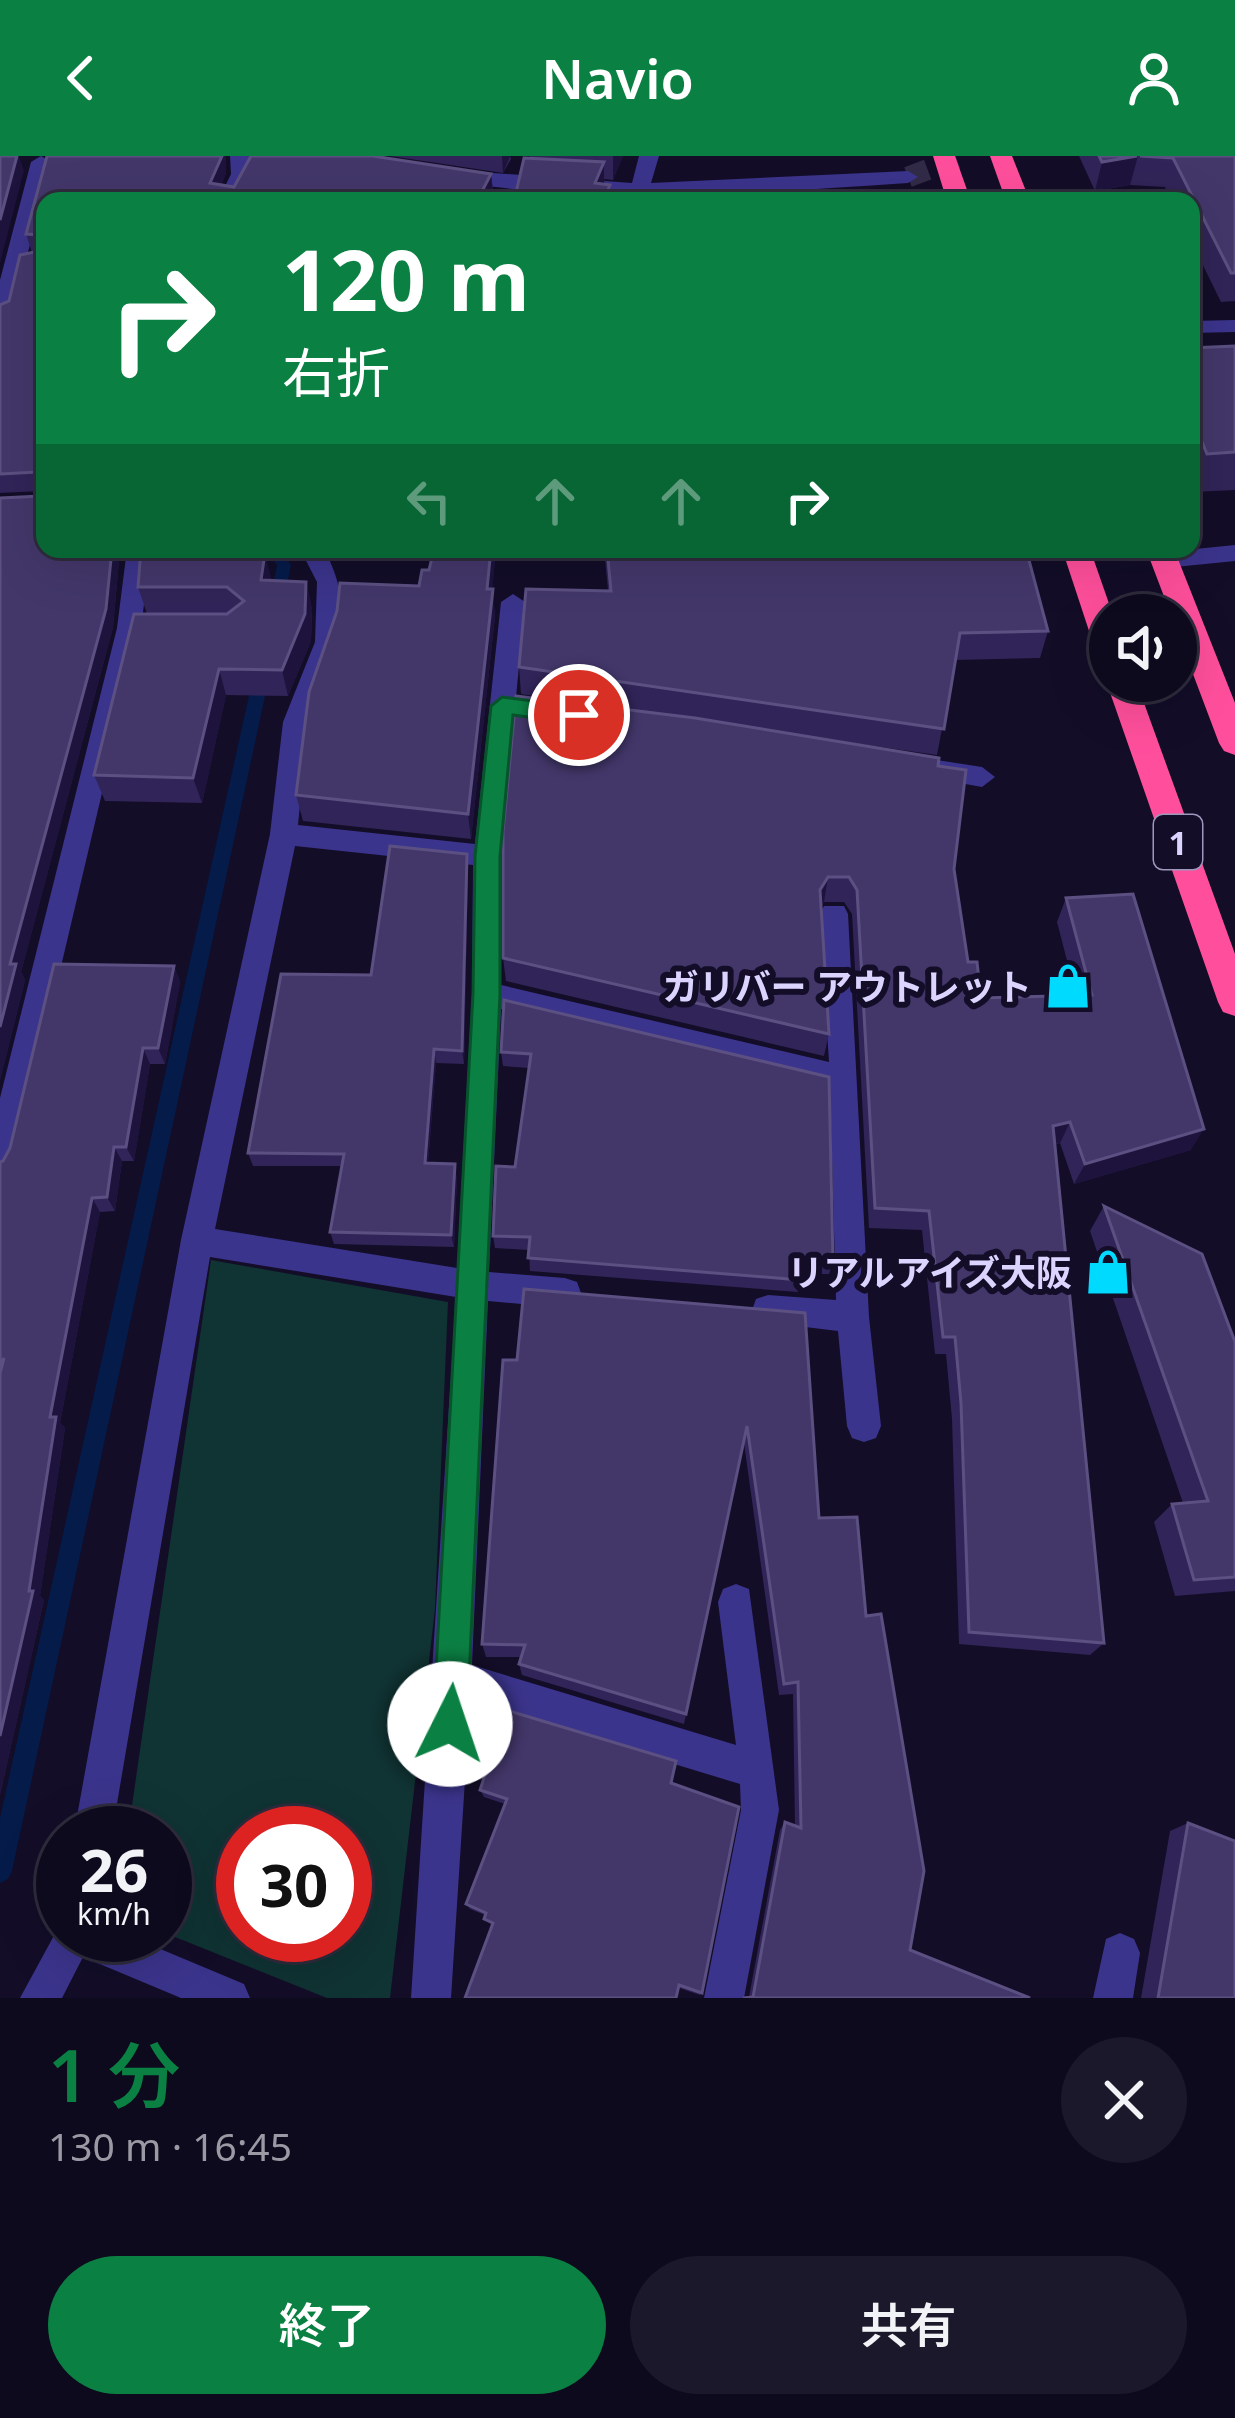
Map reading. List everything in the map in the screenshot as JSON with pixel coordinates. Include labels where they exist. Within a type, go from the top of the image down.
[{"type":"highway","points":[[944,156],[956,192]]},
{"type":"highway","points":[[1001,156],[1015,192]]},
{"type":"highway","points":[[1079,558],[1091,594]]},
{"type":"highway","points":[[1164,558],[1235,743]]},
{"type":"highway","name":"1","points":[[1128,702],[1235,1002]]},
{"type":"street","points":[[232,192],[241,174],[240,156]]},
{"type":"street","points":[[639,191],[650,156]]},
{"type":"street","points":[[0,319],[41,161]]},
{"type":"street","points":[[432,172],[520,186],[639,191],[908,177]]},
{"type":"street","points":[[15,263],[36,263]]},
{"type":"street","points":[[1200,327],[1235,326]]},
{"type":"street","points":[[1200,554],[1235,554]]},
{"type":"street","points":[[0,1161],[140,628],[139,558]]},
{"type":"street","points":[[98,1806],[197,1240],[284,834],[296,722],[327,642],[329,582],[317,558]]},
{"type":"street","points":[[431,1998],[453,1678],[487,994],[487,856],[513,707],[513,602]]},
{"type":"street","points":[[893,763],[982,777]]},
{"type":"street","points":[[284,834],[487,856]]},
{"type":"street","points":[[834,914],[853,1317],[864,1426]]},
{"type":"street","points":[[487,994],[845,1079]]},
{"type":"street","points":[[197,1240],[472,1285],[591,1295]]},
{"type":"street","points":[[734,1307],[853,1317]]},
{"type":"street","points":[[724,1998],[760,1810],[736,1602]]},
{"type":"street","points":[[453,1678],[758,1771]]},
{"type":"street","points":[[1113,1998],[1120,1953]]},
{"type":"street","points":[[40,1998],[61,1962]]},
{"type":"street","points":[[142,1962],[230,1998]]},
{"type":"green space","points":[[211,1260],[448,1302],[435,1609],[390,1998],[327,1998],[237,1962],[372,1962],[372,1806],[216,1806],[216,1953],[192,1944],[192,1806],[132,1806]]},
{"type":"building","points":[[0,156],[17,156],[0,220]]},
{"type":"building","points":[[47,156],[222,156],[210,183],[234,187],[251,156],[373,156],[491,174],[482,192],[37,192]]},
{"type":"building","points":[[1099,156],[1137,156],[1102,162]]},
{"type":"building","points":[[1140,156],[1235,156],[1235,273],[1200,212],[1200,192],[1190,192],[1173,158]]},
{"type":"building","points":[[524,158],[604,162],[595,183],[610,185],[607,192],[516,192]]},
{"type":"building","points":[[36,197],[36,235],[26,234]]},
{"type":"building","points":[[36,252],[36,472],[0,474],[0,305],[9,301],[20,255]]},
{"type":"building","points":[[1235,346],[1235,452],[1207,454],[1200,437],[1200,348]]},
{"type":"building","points":[[36,496],[36,558],[111,558],[106,609],[10,964],[16,964],[0,1027],[0,498]]},
{"type":"building","points":[[140,558],[264,558],[261,580],[306,582],[305,614],[282,670],[219,669],[193,778],[94,775],[134,614],[227,614],[244,601],[227,587],[138,587]]},
{"type":"building","points":[[432,558],[490,558],[487,589],[493,589],[468,814],[296,795],[309,692],[337,611],[340,583],[419,586],[422,570],[429,570]]},
{"type":"building","points":[[608,558],[1028,558],[1048,631],[960,633],[944,729],[519,667],[526,589],[611,591]]},
{"type":"building","points":[[516,696],[695,718],[939,758],[938,766],[966,770],[954,869],[968,962],[977,962],[981,998],[1092,995],[1066,898],[1133,894],[1204,1129],[1085,1164],[1070,1122],[1053,1126],[1104,1643],[969,1632],[955,1337],[943,1337],[929,1211],[875,1208],[857,890],[849,877],[828,877],[820,890],[829,1034],[503,958],[503,832]]},
{"type":"building","points":[[390,846],[467,854],[462,1051],[434,1049],[425,1163],[455,1164],[451,1235],[330,1232],[344,1154],[248,1153],[281,974],[371,975]]},
{"type":"building","points":[[54,964],[174,966],[158,1048],[143,1048],[126,1147],[114,1147],[107,1197],[92,1198],[50,1417],[56,1417],[29,1591],[33,1591],[0,1736],[0,1373],[4,1358],[0,1364],[0,1162],[10,1148]]},
{"type":"building","points":[[504,1000],[829,1077],[833,1262],[800,1262],[801,1280],[528,1258],[530,1237],[493,1236],[496,1166],[515,1167],[531,1054],[501,1052]]},
{"type":"building","points":[[1104,1206],[1202,1254],[1235,1342],[1235,1577],[1194,1580],[1172,1504],[1208,1501]]},
{"type":"building","points":[[524,1289],[805,1313],[819,1518],[857,1517],[866,1616],[881,1614],[924,1871],[910,1950],[1030,1998],[743,1998],[753,1997],[785,1822],[801,1828],[798,1682],[784,1684],[747,1426],[686,1714],[519,1664],[525,1645],[482,1644],[503,1360],[517,1360]]},
{"type":"building","points":[[506,1710],[676,1761],[671,1783],[739,1807],[702,1993],[679,1985],[676,1998],[465,1998],[493,1923],[484,1919],[486,1913],[466,1904],[507,1799],[480,1790]]},
{"type":"building","points":[[1188,1823],[1235,1841],[1235,1998],[1158,1998]]},
{"type":"waterway","points":[[276,605],[284,565],[279,558]]},
{"type":"waterway","points":[[0,1871],[262,673]]},
{"type":"tunnel","points":[[908,177],[964,156]]},
{"type":"place","name":"ガリバー アウトレット","points":[[1068,986]]},
{"type":"place","name":"リアルアイズ大阪","points":[[1108,1272]]},
{"type":"route","points":[[450,1724],[487,994],[487,856],[502,706],[579,715]]}]
